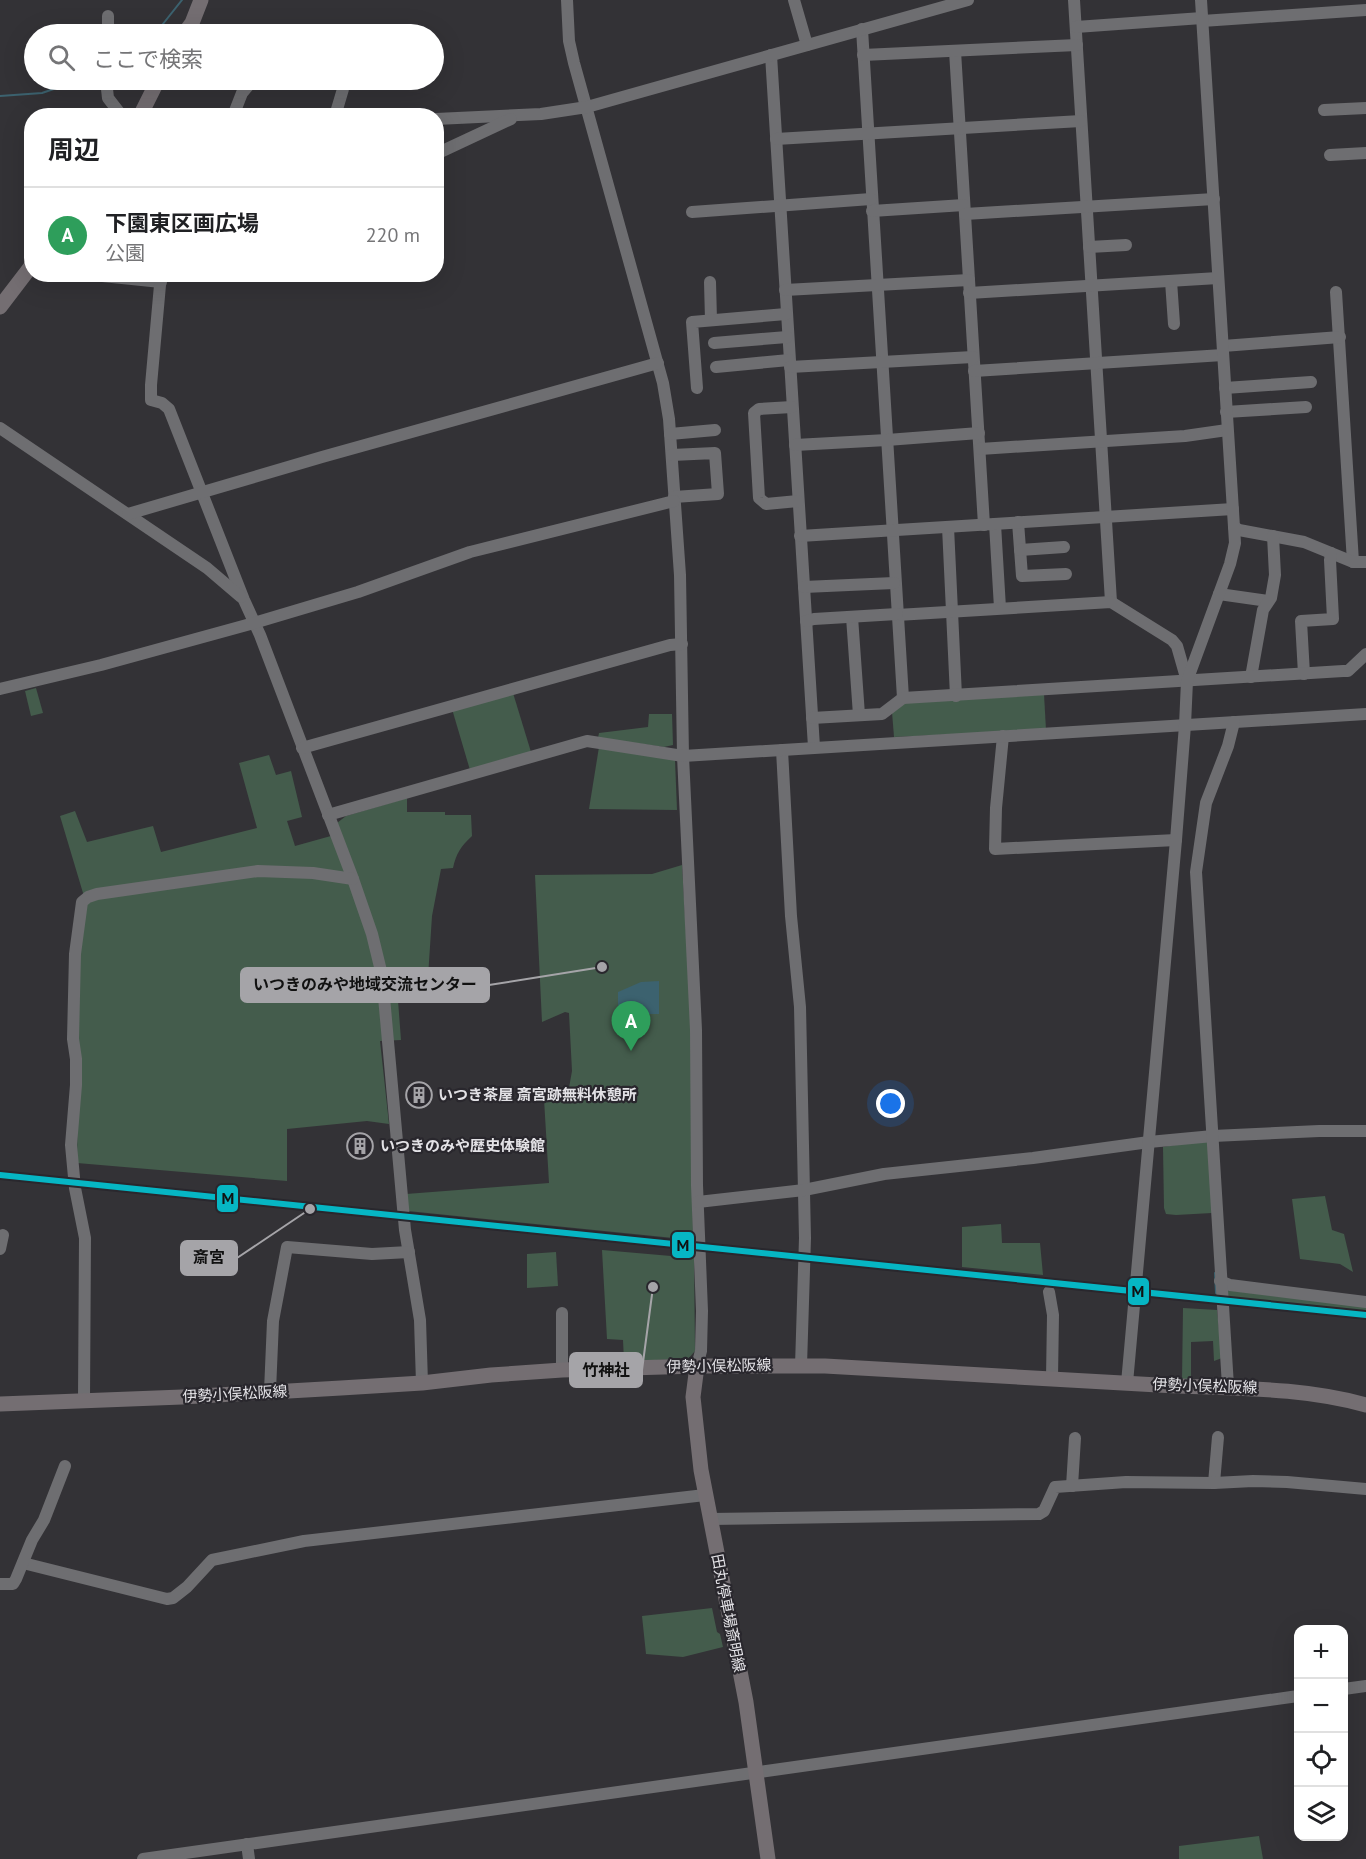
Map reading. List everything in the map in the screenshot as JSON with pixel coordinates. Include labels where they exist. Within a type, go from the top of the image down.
[{"type":"main road","points":[[191,24],[201,0]]},
{"type":"main road","points":[[144,108],[153,90]]},
{"type":"main road","points":[[0,307],[24,277]]},
{"type":"main road","name":"田丸停車場斎明線","points":[[697,1366],[693,1397],[705,1496],[746,1702],[768,1859]]},
{"type":"main road","name":"伊勢小俣松阪線","points":[[0,1404],[422,1383],[562,1370],[801,1366],[1227,1386],[1299,1392],[1335,1397],[1366,1405]]},
{"type":"street","points":[[567,0],[569,41],[658,363],[665,393],[672,455],[680,574],[683,756],[696,1030],[702,1320],[701,1351],[697,1366]]},
{"type":"street","points":[[794,0],[807,45]]},
{"type":"street","points":[[444,118],[555,113],[587,107],[968,0]]},
{"type":"street","points":[[1074,0],[1111,602]]},
{"type":"street","points":[[1127,1383],[1176,840],[1187,681],[1234,551],[1201,0]]},
{"type":"street","points":[[1076,27],[1366,10]]},
{"type":"street","points":[[108,16],[108,24]]},
{"type":"street","points":[[862,29],[894,583],[903,698]]},
{"type":"street","points":[[863,55],[1077,45]]},
{"type":"street","points":[[955,51],[980,449],[1000,608]]},
{"type":"street","points":[[771,55],[814,747]]},
{"type":"street","points":[[106,90],[108,98],[116,108]]},
{"type":"street","points":[[236,108],[244,90]]},
{"type":"street","points":[[337,108],[342,90]]},
{"type":"street","points":[[1324,110],[1366,108]]},
{"type":"street","points":[[444,150],[514,116]]},
{"type":"street","points":[[776,139],[1081,121]]},
{"type":"street","points":[[1330,155],[1366,153]]},
{"type":"street","points":[[692,212],[780,206],[872,205],[964,210],[1214,199]]},
{"type":"street","points":[[1089,247],[1126,245]]},
{"type":"street","points":[[969,293],[1218,278]]},
{"type":"street","points":[[785,290],[969,280]]},
{"type":"street","points":[[1172,281],[1174,324]]},
{"type":"street","points":[[161,282],[151,400],[162,403],[169,409],[353,879],[372,934],[382,975],[395,1127],[409,1252],[420,1320],[422,1383]]},
{"type":"street","points":[[710,282],[711,320]]},
{"type":"street","points":[[1336,292],[1353,562]]},
{"type":"street","points":[[697,388],[692,322],[786,314]]},
{"type":"street","points":[[714,343],[787,337]]},
{"type":"street","points":[[974,371],[1096,363],[1340,337]]},
{"type":"street","points":[[716,367],[974,357]]},
{"type":"street","points":[[128,514],[658,363]]},
{"type":"street","points":[[1225,388],[1311,382]]},
{"type":"street","points":[[792,406],[759,408],[754,413],[759,498],[766,504],[798,501]]},
{"type":"street","points":[[1226,412],[1306,407]]},
{"type":"street","points":[[0,428],[207,568],[244,600]]},
{"type":"street","points":[[670,434],[715,430]]},
{"type":"street","points":[[980,449],[1227,430]]},
{"type":"street","points":[[795,445],[979,433]]},
{"type":"street","points":[[0,689],[101,665],[254,623],[358,592],[470,552],[674,499],[718,494],[715,453],[672,455]]},
{"type":"street","points":[[800,536],[1233,509]]},
{"type":"street","points":[[1018,522],[1022,576],[1066,574]]},
{"type":"street","points":[[1234,526],[1239,530],[1304,542],[1353,562],[1366,561]]},
{"type":"street","points":[[948,527],[956,696]]},
{"type":"street","points":[[1251,677],[1263,610],[1270,598],[1275,575],[1273,536]]},
{"type":"street","points":[[1020,550],[1064,547]]},
{"type":"street","points":[[1304,674],[1301,621],[1333,619],[1331,553]]},
{"type":"street","points":[[804,587],[894,583]]},
{"type":"street","points":[[1219,594],[1268,601]]},
{"type":"street","points":[[806,621],[1111,602],[1172,640],[1177,646],[1187,681]]},
{"type":"street","points":[[852,617],[859,715]]},
{"type":"street","points":[[302,748],[648,651],[682,644]]},
{"type":"street","points":[[812,718],[882,714],[903,698],[1348,670],[1366,654]]},
{"type":"street","points":[[328,815],[587,741],[683,756],[1366,714]]},
{"type":"street","points":[[1227,1386],[1196,866],[1206,803],[1228,746],[1234,722]]},
{"type":"street","points":[[1003,736],[996,808],[995,849],[1176,840]]},
{"type":"street","points":[[782,750],[791,916],[800,1007],[805,1238],[801,1366]]},
{"type":"street","points":[[84,1400],[85,1238],[75,1188],[71,1145],[76,1085],[73,1039],[75,954],[82,902],[97,894],[258,871],[313,873],[353,879]]},
{"type":"street","points":[[698,1202],[804,1190],[884,1174],[1032,1158],[1149,1142],[1213,1136],[1366,1131]]},
{"type":"street","points":[[0,1249],[3,1235]]},
{"type":"street","points":[[270,1391],[273,1321],[287,1247],[372,1254],[409,1252]]},
{"type":"street","points":[[1220,1281],[1230,1285],[1366,1302]]},
{"type":"street","points":[[1049,1292],[1053,1315],[1052,1378]]},
{"type":"street","points":[[562,1313],[562,1370]]},
{"type":"street","points":[[1214,1483],[1218,1437]]},
{"type":"street","points":[[1072,1486],[1075,1438]]},
{"type":"street","points":[[0,1584],[13,1584],[32,1540],[44,1520],[65,1466]]},
{"type":"street","points":[[710,1519],[1039,1514],[1044,1511],[1055,1487],[1126,1482],[1287,1482],[1366,1489]]},
{"type":"street","points":[[22,1563],[167,1599],[173,1598],[187,1587],[212,1560],[293,1543],[705,1496]]},
{"type":"street","points":[[1348,1688],[1366,1686]]},
{"type":"street","points":[[142,1859],[1294,1697]]},
{"type":"street","points":[[247,1844],[249,1859]]},
{"type":"green space","points":[[36,688],[43,713],[31,716],[25,691]]},
{"type":"green space","points":[[513,693],[531,752],[470,770],[452,709]]},
{"type":"green space","points":[[1044,694],[1046,730],[894,737],[892,712],[903,702]]},
{"type":"green space","points":[[649,714],[672,714],[673,745],[664,747],[598,738],[599,733],[648,727]]},
{"type":"green space","points":[[599,747],[675,760],[677,810],[589,809]]},
{"type":"green space","points":[[269,755],[276,775],[291,771],[302,817],[287,821],[295,846],[338,834],[337,823],[346,816],[407,798],[407,812],[471,815],[472,836],[460,850],[453,868],[441,869],[432,916],[428,977],[396,974],[401,1040],[380,1041],[389,1124],[367,1121],[287,1129],[287,1181],[77,1163],[79,955],[86,903],[60,816],[75,811],[87,842],[153,826],[161,852],[257,828],[239,763]]},
{"type":"green space","points":[[682,865],[691,1017],[693,1240],[408,1211],[406,1194],[549,1183],[544,1099],[567,1099],[572,1071],[569,1013],[565,1012],[542,1022],[535,875],[652,874]]},
{"type":"green space","points":[[1209,1139],[1212,1213],[1166,1214],[1163,1147]]},
{"type":"green space","points":[[1325,1196],[1332,1230],[1344,1234],[1353,1272],[1340,1264],[1300,1259],[1292,1199]]},
{"type":"green space","points":[[1001,1224],[1002,1243],[1040,1243],[1043,1275],[962,1267],[962,1227]]},
{"type":"green space","points":[[602,1250],[694,1258],[695,1351],[688,1359],[624,1361],[623,1340],[607,1339]]},
{"type":"green space","points":[[556,1252],[558,1286],[527,1288],[527,1254]]},
{"type":"green space","points":[[1226,1290],[1366,1307],[1366,1313],[1226,1298]]},
{"type":"green space","points":[[1183,1308],[1217,1310],[1222,1358],[1214,1361],[1213,1341],[1191,1342],[1191,1378],[1182,1381]]},
{"type":"green space","points":[[712,1608],[723,1647],[683,1657],[646,1654],[642,1616]]},
{"type":"green space","points":[[1259,1836],[1263,1859],[1179,1859],[1179,1846]]},
{"type":"water","points":[[659,981],[659,1014],[618,1014],[618,992],[641,982]]},
{"type":"waterway","points":[[163,24],[182,0]]},
{"type":"waterway","points":[[0,96],[42,93],[51,90]]},
{"type":"waterway","points":[[1215,1273],[1216,1293]]},
{"type":"transit line","name":"M","points":[[0,1175],[1366,1315]]},
{"type":"place","name":"いつきのみや地域交流センター","points":[[602,967]]},
{"type":"place","name":"下園東区画広場","points":[[631,1051]]},
{"type":"place","name":"いつき茶屋 斎宮跡無料休憩所","points":[[419,1095]]},
{"type":"place","name":"いつきのみや歴史体験館","points":[[360,1146]]},
{"type":"place","name":"斎宮","points":[[310,1209]]},
{"type":"place","name":"竹神社","points":[[653,1287]]}]
